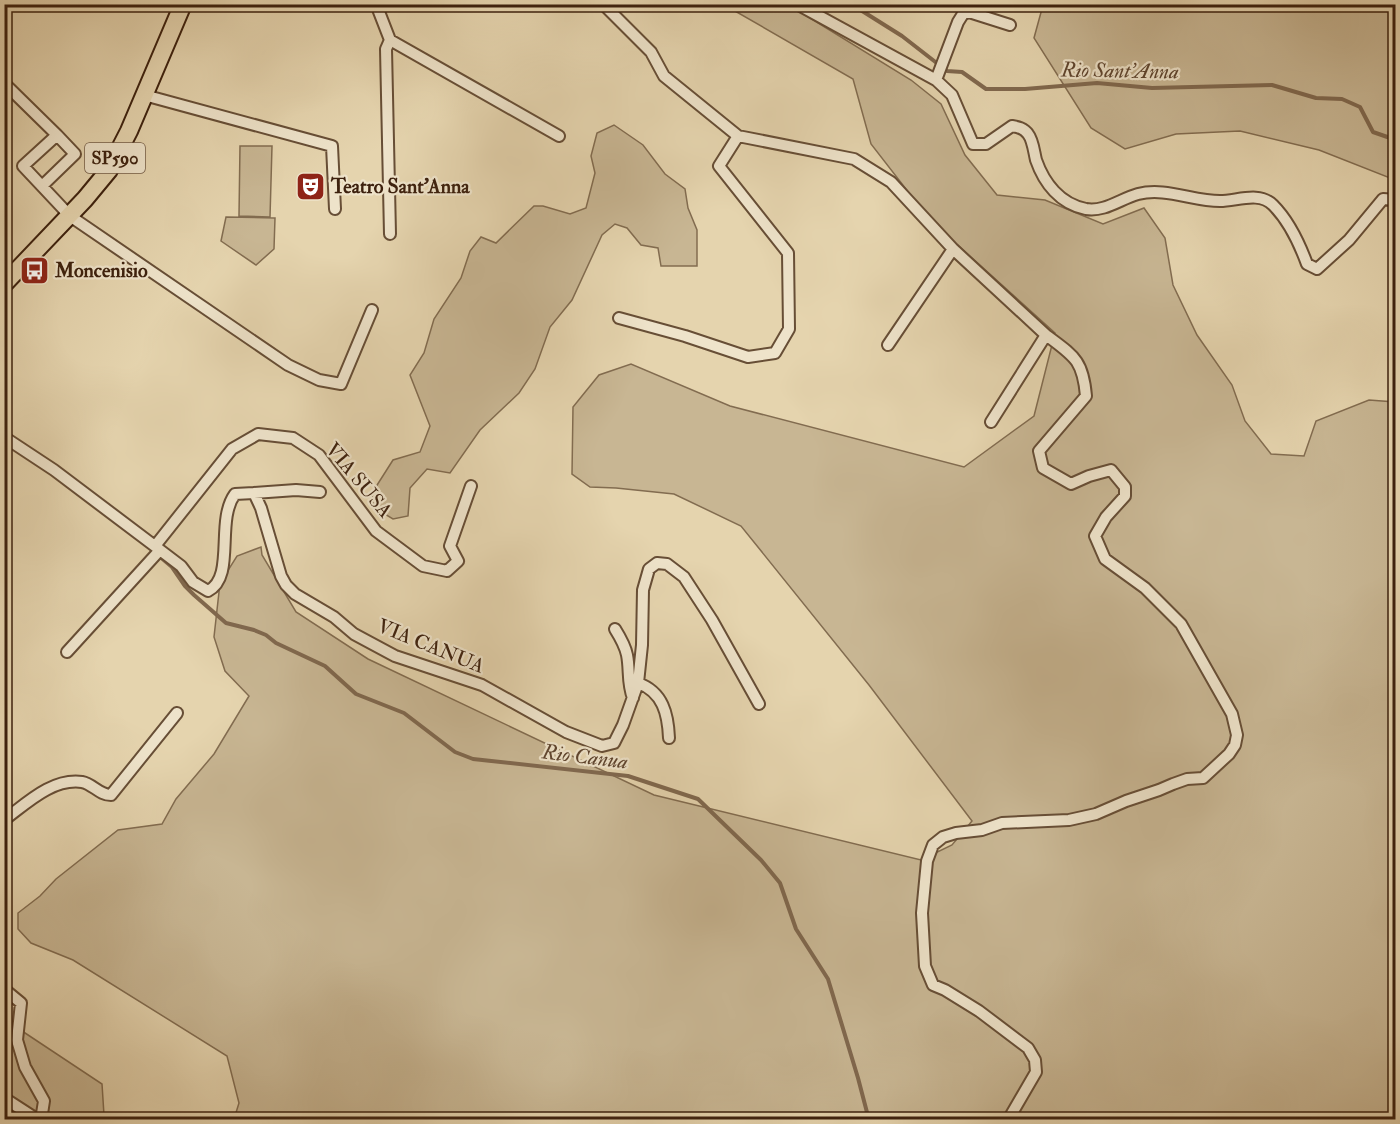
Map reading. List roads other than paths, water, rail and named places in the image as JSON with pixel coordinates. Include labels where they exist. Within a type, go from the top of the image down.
[{"type":"main road","name":"SP590","points":[[4,284],[70,216],[109,170],[183,4]]},
{"type":"street","points":[[376,4],[390,40],[559,136]]},
{"type":"street","points":[[603,4],[651,52],[664,76],[738,136],[854,159],[891,182],[953,249],[1080,365],[1086,396],[1039,451],[1043,468],[1071,484],[1111,470],[1125,487],[1125,496],[1106,517],[1095,536],[1106,558],[1145,588],[1176,618],[1232,714],[1238,735],[1235,745],[1229,754],[1203,778],[1187,779],[1096,814],[1070,820],[1002,823],[982,830],[956,833],[944,837],[933,845],[927,861],[922,913],[925,966],[933,985],[979,1011],[1028,1048],[1035,1060],[1036,1071],[1011,1115],[1011,1119]]},
{"type":"street","points":[[797,4],[937,78],[952,95],[973,144],[986,144],[1012,126],[1021,127],[1029,134],[1037,162],[1048,187],[1067,202],[1086,209],[1107,208],[1139,194],[1170,193],[1220,201],[1252,197],[1272,204],[1299,242],[1307,264],[1317,269],[1349,240],[1383,199],[1395,200]]},
{"type":"street","points":[[937,78],[963,14],[969,12],[1010,25]]},
{"type":"street","points":[[390,40],[387,49],[390,234]]},
{"type":"street","points":[[4,83],[75,154],[42,186]]},
{"type":"street","points":[[144,95],[332,146],[334,209]]},
{"type":"street","points":[[57,135],[23,166],[70,216],[288,366],[319,380],[341,384],[372,310]]},
{"type":"street","points":[[619,318],[686,336],[748,357],[775,353],[789,329],[788,253],[719,166],[738,136]]},
{"type":"street","points":[[888,345],[953,249]]},
{"type":"street","points":[[991,422],[1046,335]]},
{"type":"street","name":"VIA SUSA","points":[[157,548],[232,449],[258,434],[294,438],[319,455],[376,531],[423,566],[447,571],[458,561],[450,546],[471,486]]},
{"type":"street","points":[[4,437],[54,470],[181,566],[200,588],[208,591],[214,588],[223,573],[225,517],[228,503],[235,494],[296,490],[320,492]]},
{"type":"street","name":"VIA CANUA","points":[[254,493],[286,585],[295,594],[334,617],[354,634],[395,656],[482,685],[566,732],[602,746],[614,743],[638,683],[642,645],[643,590],[649,569],[657,563],[667,564],[684,577],[712,620],[759,704]]},
{"type":"street","points":[[67,652],[157,548]]},
{"type":"street","points":[[615,629],[623,642],[627,656],[629,687],[633,698]]},
{"type":"street","points":[[638,683],[661,699],[669,738]]},
{"type":"street","points":[[4,820],[49,788],[60,783],[86,783],[104,795],[111,795],[177,713]]},
{"type":"street","points":[[4,988],[21,1003],[17,1040],[25,1067],[44,1101],[40,1119],[4,1098]]},
{"type":"waterway","name":"Rio Sant'Anna","points":[[851,4],[902,36],[947,71],[962,72],[986,89],[1025,89],[1097,83],[1152,88],[1272,85],[1316,98],[1342,99],[1360,107],[1373,132],[1396,140]]},
{"type":"waterway","name":"Rio Canua","points":[[159,556],[172,567],[185,586],[226,623],[266,635],[276,643],[325,666],[356,694],[404,713],[455,752],[473,759],[628,776],[698,799],[761,860],[780,883],[796,929],[828,979],[869,1120]]},
{"type":"place","name":"Teatro Sant'Anna","points":[[310,186]]},
{"type":"place","name":"Moncenisio","points":[[34,270]]}]
